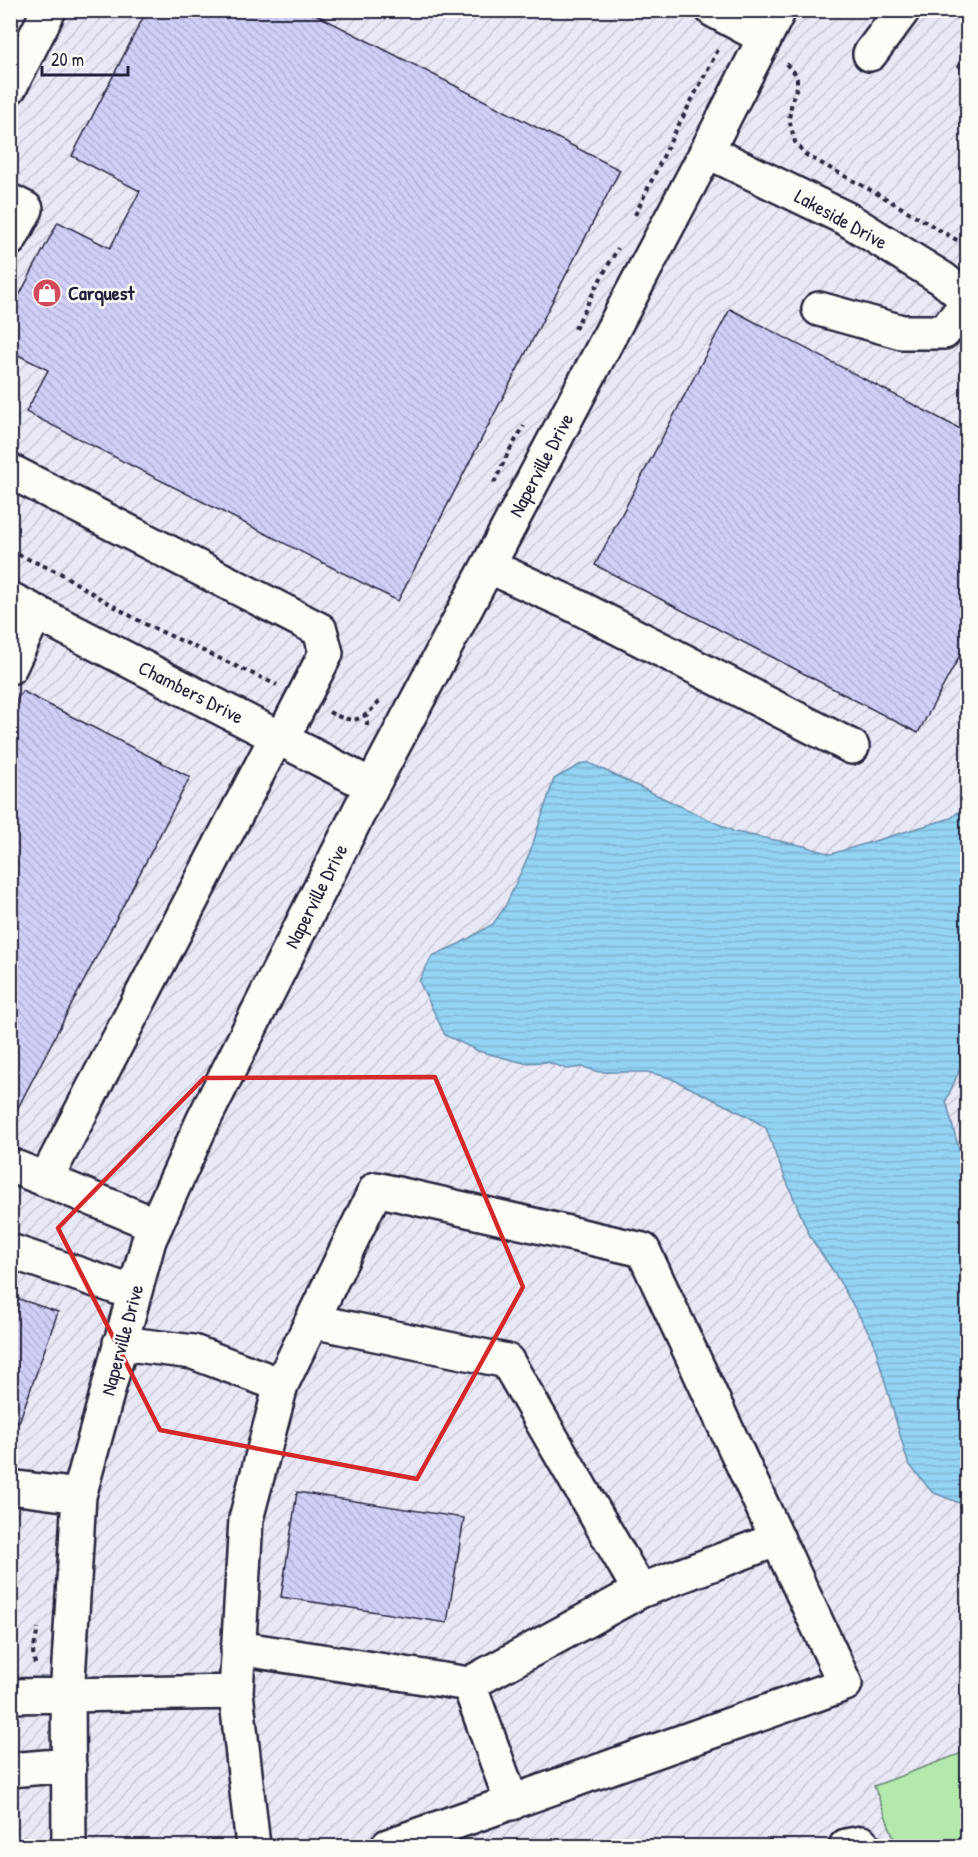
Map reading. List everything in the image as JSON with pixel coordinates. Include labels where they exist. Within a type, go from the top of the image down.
[{"type":"street","points":[[10,87],[49,10]]},
{"type":"street","points":[[713,10],[769,30]]},
{"type":"street","points":[[870,54],[903,10]]},
{"type":"street","name":"Naperville Drive","points":[[69,1846],[68,1695],[79,1496],[149,1240],[202,1121],[372,786],[769,30]]},
{"type":"street","name":"Lakeside Drive","points":[[707,150],[847,219],[943,279],[968,301]]},
{"type":"street","points":[[10,201],[26,209],[10,239]]},
{"type":"street","points":[[819,309],[902,332],[944,332],[968,301]]},
{"type":"street","points":[[10,471],[320,630],[326,653],[46,1179]]},
{"type":"street","points":[[488,566],[572,604],[852,747]]},
{"type":"street","points":[[10,667],[23,605]]},
{"type":"street","name":"Chambers Drive","points":[[23,605],[372,786]]},
{"type":"street","points":[[10,1165],[156,1225]]},
{"type":"street","points":[[253,1846],[236,1692],[246,1519],[281,1384],[376,1189],[643,1250],[845,1684],[388,1846]]},
{"type":"street","points":[[10,1251],[134,1293]]},
{"type":"street","points":[[312,1320],[507,1361],[640,1591]]},
{"type":"street","points":[[120,1343],[193,1352],[281,1384]]},
{"type":"street","points":[[10,1486],[79,1496]]},
{"type":"street","points":[[238,1648],[469,1684],[640,1591],[778,1539]]},
{"type":"street","points":[[469,1684],[512,1803]]},
{"type":"street","points":[[10,1696],[236,1692]]},
{"type":"street","points":[[10,1770],[69,1764]]},
{"type":"street","points":[[846,1846],[862,1843],[864,1846]]},
{"type":"path","points":[[769,30],[797,79],[789,119],[795,142],[806,155],[885,198],[968,248]]},
{"type":"path","points":[[10,551],[60,573],[146,624],[341,718],[356,719],[367,716]]},
{"type":"highlighted area","points":[[435,1077],[523,1287],[417,1479],[160,1430],[58,1228],[204,1078]]},
{"type":"shaded area","points":[[11,11],[967,11],[967,1846],[11,1846]]},
{"type":"green space","points":[[967,1751],[967,1846],[897,1846],[874,1786]]},
{"type":"water","points":[[583,763],[589,763],[735,832],[831,854],[951,818],[967,805],[967,1056],[946,1101],[967,1180],[967,1506],[932,1492],[908,1463],[873,1340],[834,1272],[810,1237],[766,1128],[749,1117],[670,1078],[647,1072],[599,1072],[583,1067],[567,1069],[547,1062],[524,1063],[478,1051],[445,1035],[419,981],[432,956],[461,943],[493,924],[505,907],[530,852],[554,779]]},
{"type":"building","points":[[147,10],[307,10],[620,170],[398,601],[26,412],[48,370],[10,351],[10,313],[58,222],[110,248],[140,191],[72,156]]},
{"type":"building","points":[[968,53],[968,73],[958,66]]},
{"type":"building","points":[[730,309],[968,433],[968,640],[918,733],[595,565]]},
{"type":"building","points":[[22,691],[190,777],[10,1123],[10,773],[12,770],[10,769],[10,712]]},
{"type":"building","points":[[10,1296],[58,1312],[19,1422],[10,1419]]},
{"type":"building","points":[[297,1492],[464,1518],[447,1623],[281,1597]]},
{"type":"place","name":"Carquest","points":[[47,293]]}]
